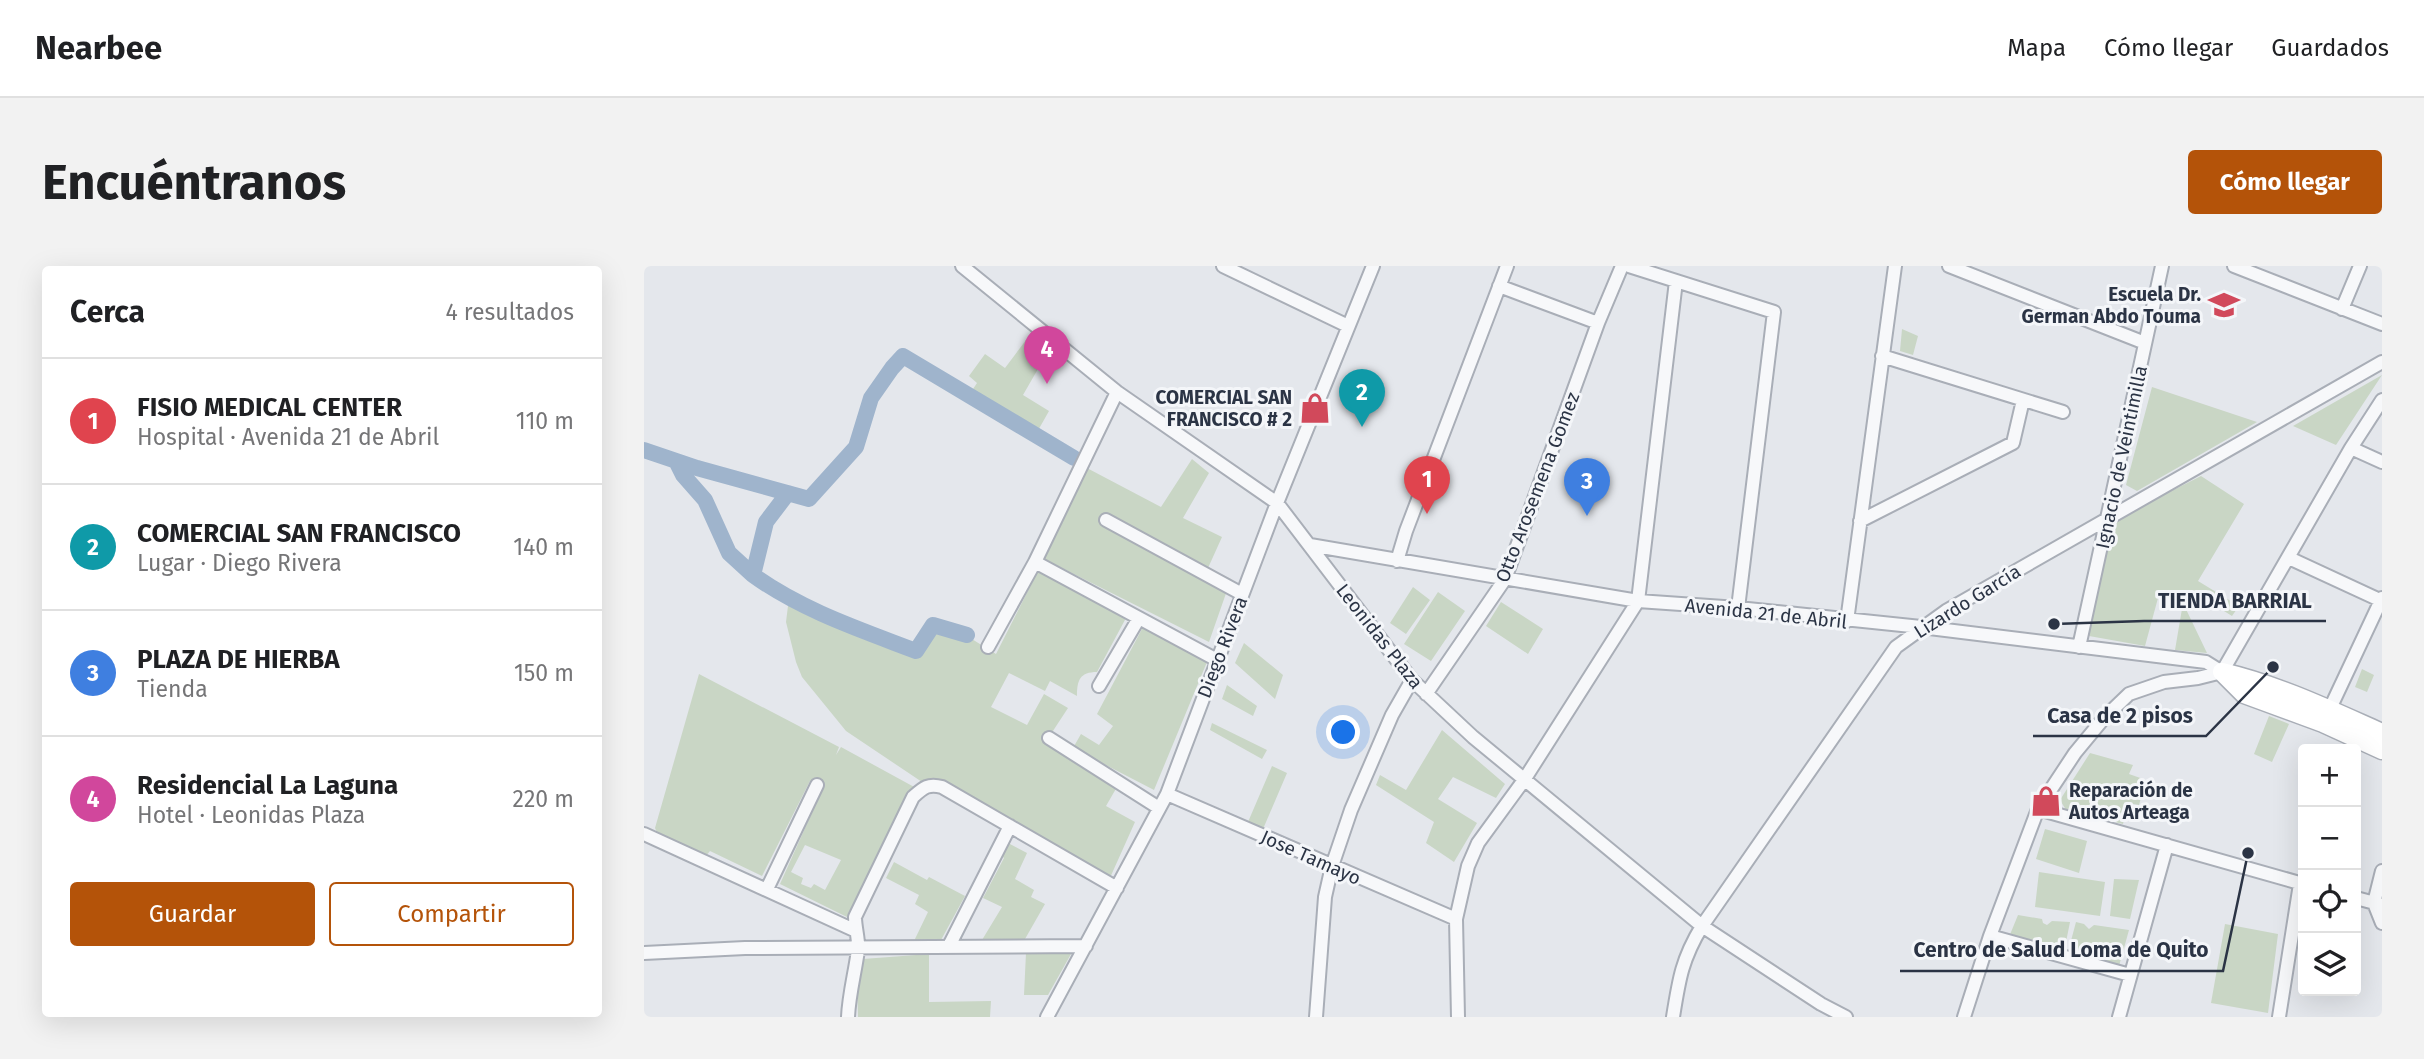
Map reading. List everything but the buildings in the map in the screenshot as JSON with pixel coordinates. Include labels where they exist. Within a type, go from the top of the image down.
[{"type":"main road","name":"Avenida 21 de Abril","points":[[2222,672],[2249,678],[2326,716],[2382,750]]},
{"type":"main road","name":"Avenida 21 de Abril","points":[[2326,716],[2382,733]]},
{"type":"street","name":"Leonidas Plaza","points":[[962,266],[1117,392],[1277,503],[1412,680],[1473,737],[1702,926],[1821,1004],[1846,1017]]},
{"type":"street","points":[[1223,266],[1348,326]]},
{"type":"street","name":"Diego Rivera","points":[[1047,1017],[1167,794],[1277,503],[1373,266]]},
{"type":"street","points":[[1397,561],[1507,266]]},
{"type":"street","name":"Otto Arosemena Gomez","points":[[1426,694],[1504,579],[1598,323],[1622,266]]},
{"type":"street","points":[[1629,266],[1774,312],[1738,608]]},
{"type":"street","points":[[1847,621],[1895,266]]},
{"type":"street","points":[[1948,266],[2145,342]]},
{"type":"street","name":"Ignacio de Veintimilla","points":[[2079,647],[2162,266]]},
{"type":"street","points":[[2234,266],[2257,270],[2382,324]]},
{"type":"street","points":[[2342,309],[2360,266]]},
{"type":"street","points":[[1458,1017],[1456,919],[1468,866],[1478,843],[1524,780],[1638,601],[1676,281]]},
{"type":"street","points":[[1499,286],[1598,323]]},
{"type":"street","points":[[1882,356],[2063,412]]},
{"type":"street","name":"Lizardo García","points":[[1673,1017],[1685,956],[1702,926],[1896,647],[1921,627],[2382,362]]},
{"type":"street","points":[[988,647],[1035,562],[1117,392]]},
{"type":"street","points":[[1860,521],[2013,443],[2023,400]]},
{"type":"street","points":[[1964,1017],[1990,936],[2038,809],[2075,753],[2104,718],[2129,694],[2156,684],[2222,672],[2351,448],[2382,400]]},
{"type":"street","points":[[2351,448],[2382,462]]},
{"type":"street","points":[[1106,520],[1242,594]]},
{"type":"street","name":"Avenida 21 de Abril","points":[[1310,545],[1638,601],[1738,608],[1921,627],[2206,662],[2222,672]]},
{"type":"street","points":[[2289,558],[2382,600],[2326,716]]},
{"type":"street","points":[[1035,562],[1217,660]]},
{"type":"street","points":[[1099,686],[1139,618]]},
{"type":"street","points":[[1316,1017],[1325,897],[1332,866],[1351,810],[1392,715],[1412,680]]},
{"type":"street","points":[[1049,738],[1159,808]]},
{"type":"street","points":[[848,1017],[858,947],[855,917],[913,797],[924,787],[932,784],[942,787],[1117,888]]},
{"type":"street","points":[[767,890],[817,785]]},
{"type":"street","name":"Jose Tamayo","points":[[1167,794],[1456,919]]},
{"type":"street","points":[[2038,809],[2298,883]]},
{"type":"street","points":[[949,946],[1010,826]]},
{"type":"street","points":[[644,834],[855,930]]},
{"type":"street","points":[[2119,1017],[2167,845]]},
{"type":"street","points":[[2382,871],[2378,904],[2382,923]]},
{"type":"street","points":[[2361,899],[2378,904]]},
{"type":"street","points":[[2279,1017],[2298,907]]},
{"type":"street","points":[[1990,936],[2130,975]]},
{"type":"street","points":[[644,953],[858,947],[1086,946]]},
{"type":"green space","points":[[1902,329],[1918,336],[1913,355],[1900,351]]},
{"type":"green space","points":[[1026,340],[1046,355],[1023,395],[1049,411],[1036,434],[969,395],[977,383],[969,376],[985,354],[1005,368]]},
{"type":"green space","points":[[2382,375],[2336,445],[2293,426]]},
{"type":"green space","points":[[2152,387],[2257,422],[2137,491],[2126,485]]},
{"type":"green space","points":[[1192,459],[1209,473],[1183,518],[1222,537],[1208,568],[1231,579],[1209,642],[1040,557],[1085,467],[1161,507]]},
{"type":"green space","points":[[2201,476],[2244,504],[2198,581],[2239,606],[2232,616],[2195,593],[2184,605],[2207,653],[2175,650],[2183,603],[2158,598],[2145,646],[2089,636],[2112,521]]},
{"type":"green space","points":[[1039,569],[1126,618],[1097,672],[1083,675],[1081,678],[1077,696],[1050,681],[1045,691],[1009,673],[991,707],[1027,725],[1044,694],[1068,708],[1047,740],[1117,787],[1106,806],[1135,822],[1109,880],[925,784],[846,731],[802,677],[786,622],[789,598],[855,630],[916,652],[934,625],[967,636],[996,654]]},
{"type":"green space","points":[[1413,587],[1430,600],[1406,634],[1390,623]]},
{"type":"green space","points":[[1438,592],[1465,611],[1431,661],[1404,644]]},
{"type":"green space","points":[[1501,602],[1543,629],[1528,654],[1486,626]]},
{"type":"green space","points":[[1143,627],[1207,662],[1154,790],[1073,748],[1081,734],[1099,745],[1113,726],[1097,714]]},
{"type":"green space","points":[[1244,643],[1283,675],[1275,699],[1235,663]]},
{"type":"green space","points":[[2362,669],[2374,675],[2367,692],[2355,687]]},
{"type":"green space","points":[[699,674],[839,747],[836,755],[841,747],[916,788],[847,917],[780,884],[823,788],[810,781],[762,876],[710,851],[705,857],[659,837],[655,828]],"holes":[[[805,845],[841,860],[825,890],[814,884],[811,888],[801,884],[803,878],[791,872]]]},
{"type":"green space","points":[[1227,685],[1257,706],[1253,716],[1222,699]]},
{"type":"green space","points":[[2269,716],[2289,724],[2272,762],[2254,754]]},
{"type":"green space","points":[[1212,723],[1267,750],[1262,759],[1210,730]]},
{"type":"green space","points":[[1442,730],[1505,784],[1496,798],[1453,777],[1438,799],[1477,823],[1454,862],[1426,843],[1434,822],[1376,785],[1380,775],[1406,790]]},
{"type":"green space","points":[[2090,753],[2133,765],[2129,774],[2146,780],[2139,805],[2128,803],[2123,824],[2066,810],[2060,800]]},
{"type":"green space","points":[[1272,766],[1287,773],[1263,829],[1248,822]]},
{"type":"green space","points":[[2045,829],[2087,841],[2079,873],[2036,859]]},
{"type":"green space","points":[[1008,843],[1027,853],[1015,879],[1034,890],[1031,897],[1045,904],[1025,939],[982,940],[1002,907],[983,898],[1004,858],[1002,856]]},
{"type":"green space","points":[[894,862],[965,896],[941,940],[914,941],[928,912],[915,904],[919,895],[886,878]]},
{"type":"green space","points":[[2039,872],[2105,882],[2100,916],[2035,907]]},
{"type":"green space","points":[[2114,879],[2139,880],[2130,919],[2110,916]]},
{"type":"green space","points":[[2018,915],[2042,919],[2047,925],[2052,921],[2070,922],[2064,952],[2009,937]]},
{"type":"green space","points":[[2076,922],[2089,929],[2094,925],[2129,930],[2119,966],[2068,952]]},
{"type":"green space","points":[[2225,924],[2278,934],[2268,1013],[2211,1003]]},
{"type":"green space","points":[[1026,953],[1071,954],[1048,995],[1024,995]]},
{"type":"green space","points":[[929,954],[929,1002],[991,1001],[990,1017],[858,1017],[857,979],[863,959]]},
{"type":"waterway","points":[[644,450],[697,468],[809,499],[856,447],[871,398],[903,356],[1074,458]]},
{"type":"waterway","points":[[676,461],[683,475],[705,500],[729,553],[753,575]]},
{"type":"waterway","points":[[788,493],[766,522],[753,575],[811,609],[916,651],[933,625],[967,635]]},
{"type":"place","name":"Escuela Dr. German Abdo Touma","points":[[2224,305]]},
{"type":"place","name":"Residencial La Laguna","points":[[1047,384]]},
{"type":"place","name":"COMERCIAL SAN FRANCISCO # 2","points":[[1315,408]]},
{"type":"place","name":"COMERCIAL SAN FRANCISCO","points":[[1362,427]]},
{"type":"place","name":"FISIO MEDICAL CENTER","points":[[1427,514]]},
{"type":"place","name":"PLAZA DE HIERBA","points":[[1587,516]]},
{"type":"place","name":"TIENDA BARRIAL","points":[[2054,624]]},
{"type":"place","name":"Casa de 2 pisos","points":[[2273,667]]},
{"type":"place","name":"Reparación de Autos Arteaga","points":[[2046,801]]},
{"type":"place","name":"Centro de Salud Loma de Quito","points":[[2248,853]]}]
